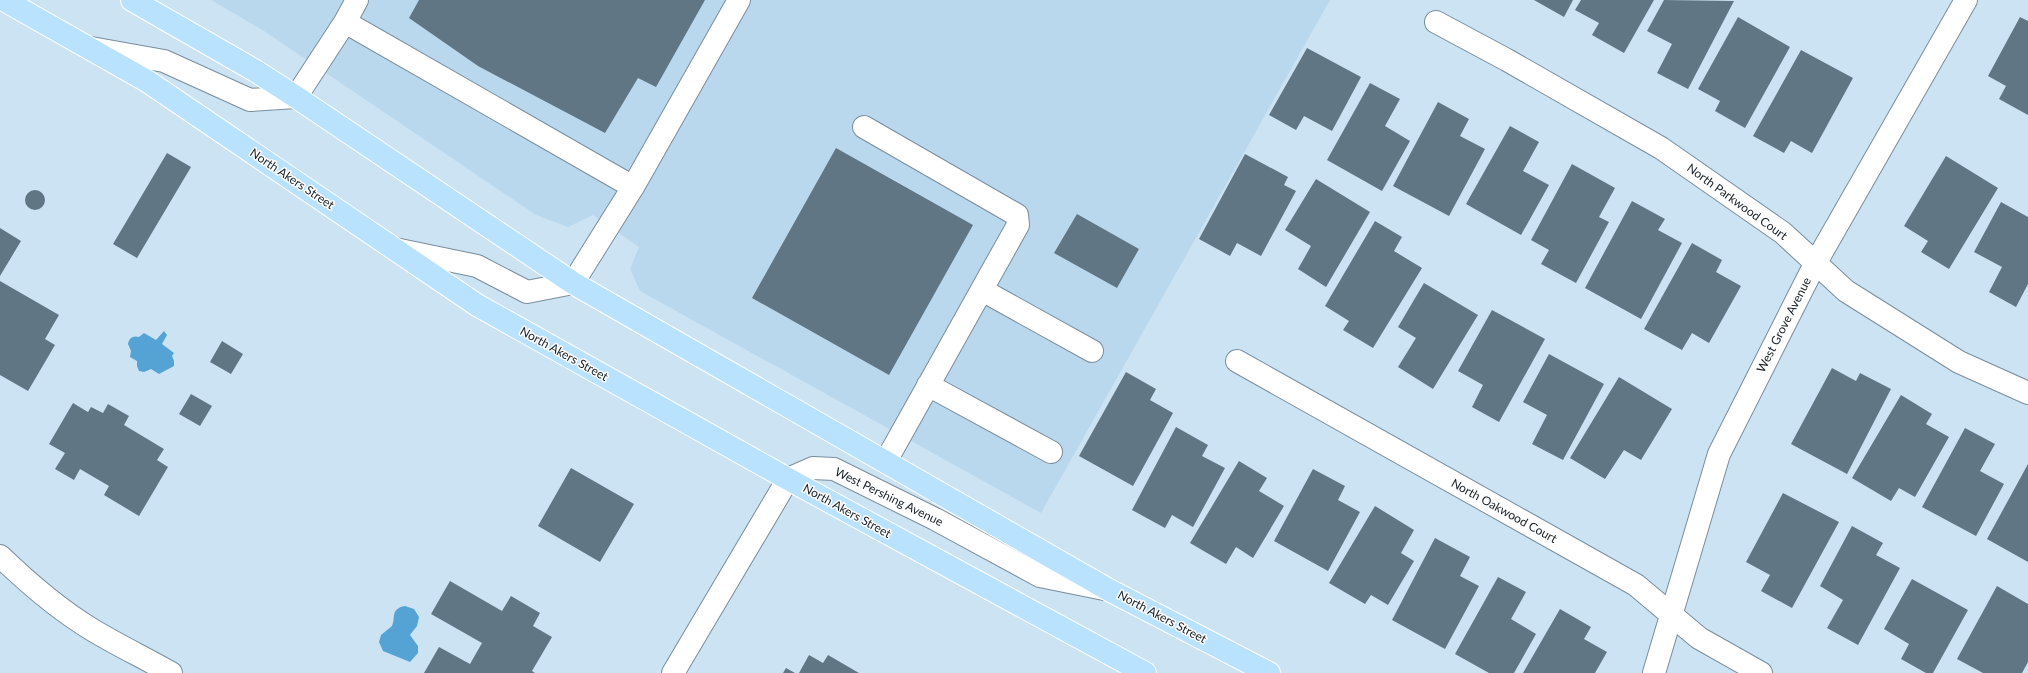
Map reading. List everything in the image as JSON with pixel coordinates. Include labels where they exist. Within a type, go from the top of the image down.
[{"type":"main road","name":"North Akers Street","points":[[4,0],[147,81],[477,305],[788,479],[1145,673]]},
{"type":"main road","name":"North Akers Street","points":[[132,0],[254,70],[573,283],[1109,590],[1269,673]]},
{"type":"street","points":[[87,47],[164,61],[250,100],[296,97],[345,22],[357,0]]},
{"type":"street","points":[[395,249],[477,266],[528,292],[573,283],[633,187],[739,0]]},
{"type":"street","name":"West Grove Avenue","points":[[1654,673],[1719,454],[1814,264],[1966,0]]},
{"type":"street","points":[[345,22],[633,187]]},
{"type":"street","name":"North Parkwood Court","points":[[1436,22],[1507,60],[1661,148],[1782,233],[1814,264],[1846,291],[1959,362],[2028,393]]},
{"type":"street","points":[[864,127],[1017,215],[1018,225],[886,461]]},
{"type":"street","points":[[982,290],[1092,351]]},
{"type":"street","name":"North Oakwood Court","points":[[1238,361],[1636,585],[1699,638],[1761,673]]},
{"type":"street","points":[[928,385],[1051,452]]},
{"type":"street","name":"West Pershing Avenue","points":[[788,479],[813,468],[834,469],[935,519],[1040,576],[1109,590]]},
{"type":"street","points":[[673,673],[788,479]]},
{"type":"street","points":[[0,556],[37,590],[62,610],[91,629],[171,673]]},
{"type":"shaded area","points":[[211,0],[1330,0],[1041,513],[640,291],[630,269],[639,247],[593,215],[568,227],[536,215],[264,31]]},
{"type":"water","points":[[164,331],[167,335],[162,344],[174,353],[172,356],[174,366],[159,374],[151,369],[144,372],[139,371],[137,361],[130,357],[131,351],[128,344],[129,340],[133,337],[139,337],[144,333],[156,340]]},
{"type":"water","points":[[405,606],[414,609],[419,617],[417,626],[410,635],[418,646],[418,653],[410,662],[383,651],[379,642],[381,635],[392,626],[395,611],[400,607]]},
{"type":"building","points":[[419,0],[705,0],[656,87],[638,78],[605,133],[478,66],[409,18]]},
{"type":"building","points":[[1534,0],[1573,0],[1564,17]]},
{"type":"building","points":[[1581,0],[1654,0],[1624,53],[1592,35],[1599,23],[1575,10]]},
{"type":"building","points":[[1664,0],[1734,1],[1688,89],[1657,73],[1672,44],[1647,31]]},
{"type":"building","points":[[1738,17],[1790,47],[1745,128],[1715,111],[1720,101],[1698,89]]},
{"type":"building","points":[[2020,17],[2028,21],[2028,115],[1999,99],[2006,86],[1988,76]]},
{"type":"building","points":[[1307,48],[1361,77],[1332,131],[1304,116],[1296,130],[1269,115]]},
{"type":"building","points":[[1801,50],[1853,78],[1812,153],[1791,141],[1784,153],[1753,136]]},
{"type":"building","points":[[1370,83],[1400,99],[1385,126],[1410,141],[1382,191],[1327,160]]},
{"type":"building","points":[[1438,102],[1469,119],[1460,136],[1485,149],[1449,216],[1393,186]]},
{"type":"building","points":[[1510,126],[1539,142],[1523,171],[1549,185],[1521,235],[1466,204]]},
{"type":"building","points":[[836,148],[973,225],[889,375],[752,298]]},
{"type":"building","points":[[167,153],[191,167],[137,258],[113,244]]},
{"type":"building","points":[[1245,154],[1288,177],[1284,185],[1296,191],[1261,256],[1237,243],[1230,256],[1199,239]]},
{"type":"building","points":[[1946,156],[1998,188],[1949,269],[1921,252],[1928,241],[1904,226]]},
{"type":"building","points":[[1572,164],[1615,188],[1599,217],[1609,222],[1576,283],[1541,264],[1549,250],[1531,240]]},
{"type":"building","points":[[1316,179],[1370,212],[1326,287],[1298,269],[1311,246],[1285,230]]},
{"type":"building","points":[[31,190],[39,190],[45,196],[45,204],[39,210],[31,210],[25,204],[25,196]]},
{"type":"building","points":[[1632,201],[1665,219],[1658,230],[1682,243],[1641,319],[1585,288]]},
{"type":"building","points":[[2001,202],[2028,217],[2028,284],[2016,307],[1989,292],[2002,267],[1974,252]]},
{"type":"building","points":[[1077,214],[1139,249],[1117,288],[1054,253]]},
{"type":"building","points":[[1375,221],[1402,237],[1394,251],[1422,268],[1373,348],[1343,330],[1349,321],[1325,306]]},
{"type":"building","points":[[0,228],[21,241],[0,276]]},
{"type":"building","points":[[1692,243],[1722,260],[1716,272],[1741,286],[1709,343],[1692,333],[1682,350],[1644,329]]},
{"type":"building","points":[[0,281],[59,315],[45,339],[55,345],[28,391],[0,375]]},
{"type":"building","points":[[1424,283],[1478,315],[1433,389],[1398,367],[1416,338],[1398,327]]},
{"type":"building","points":[[1492,310],[1545,339],[1499,422],[1472,407],[1483,385],[1458,371]]},
{"type":"building","points":[[222,341],[243,354],[231,374],[210,362]]},
{"type":"building","points":[[1549,354],[1604,384],[1563,460],[1532,444],[1547,415],[1523,402]]},
{"type":"building","points":[[1832,368],[1856,381],[1860,373],[1891,389],[1847,474],[1791,444]]},
{"type":"building","points":[[1126,372],[1156,389],[1150,400],[1173,413],[1133,486],[1079,456]]},
{"type":"building","points":[[1619,377],[1672,409],[1641,460],[1624,450],[1605,479],[1570,458]]},
{"type":"building","points":[[191,394],[212,406],[200,426],[179,414]]},
{"type":"building","points":[[1901,395],[1932,414],[1926,424],[1949,437],[1915,497],[1899,488],[1891,501],[1852,478]]},
{"type":"building","points":[[73,403],[88,412],[91,407],[103,413],[108,404],[129,416],[124,425],[164,449],[157,460],[168,467],[139,516],[104,495],[109,486],[80,469],[74,480],[55,469],[65,453],[49,444]]},
{"type":"building","points":[[1176,427],[1208,445],[1202,456],[1225,468],[1193,527],[1172,515],[1165,528],[1132,510]]},
{"type":"building","points":[[1965,428],[1995,444],[1980,471],[2004,484],[1976,536],[1922,507]]},
{"type":"building","points":[[1239,461],[1267,478],[1259,491],[1284,506],[1253,558],[1236,547],[1226,564],[1190,543]]},
{"type":"building","points":[[2028,464],[2028,562],[1987,539]]},
{"type":"building","points":[[571,468],[634,504],[600,562],[538,526]]},
{"type":"building","points":[[1313,469],[1345,486],[1338,500],[1360,512],[1328,571],[1274,541]]},
{"type":"building","points":[[1783,493],[1839,522],[1792,608],[1761,591],[1770,575],[1746,562]]},
{"type":"building","points":[[1375,506],[1414,530],[1401,553],[1414,561],[1388,605],[1371,595],[1365,604],[1329,583]]},
{"type":"building","points":[[1852,526],[1883,543],[1876,555],[1900,568],[1858,645],[1827,628],[1843,600],[1820,586]]},
{"type":"building","points":[[1435,538],[1470,557],[1460,576],[1479,586],[1445,649],[1392,620]]},
{"type":"building","points":[[1498,577],[1526,592],[1511,619],[1536,634],[1514,673],[1489,673],[1455,654]]},
{"type":"building","points":[[1912,579],[1968,610],[1933,673],[1926,673],[1901,659],[1909,644],[1884,629]]},
{"type":"building","points":[[450,581],[502,611],[511,596],[540,613],[533,626],[552,637],[532,671],[535,673],[424,673],[439,647],[470,664],[482,643],[431,614]]},
{"type":"building","points":[[1997,586],[2028,604],[2028,662],[2022,673],[1983,673],[1957,659]]},
{"type":"building","points":[[1560,609],[1591,627],[1584,639],[1607,652],[1595,673],[1523,673]]},
{"type":"building","points":[[809,655],[823,663],[828,655],[859,673],[799,673]]},
{"type":"building","points":[[786,668],[795,673],[783,673]]}]
